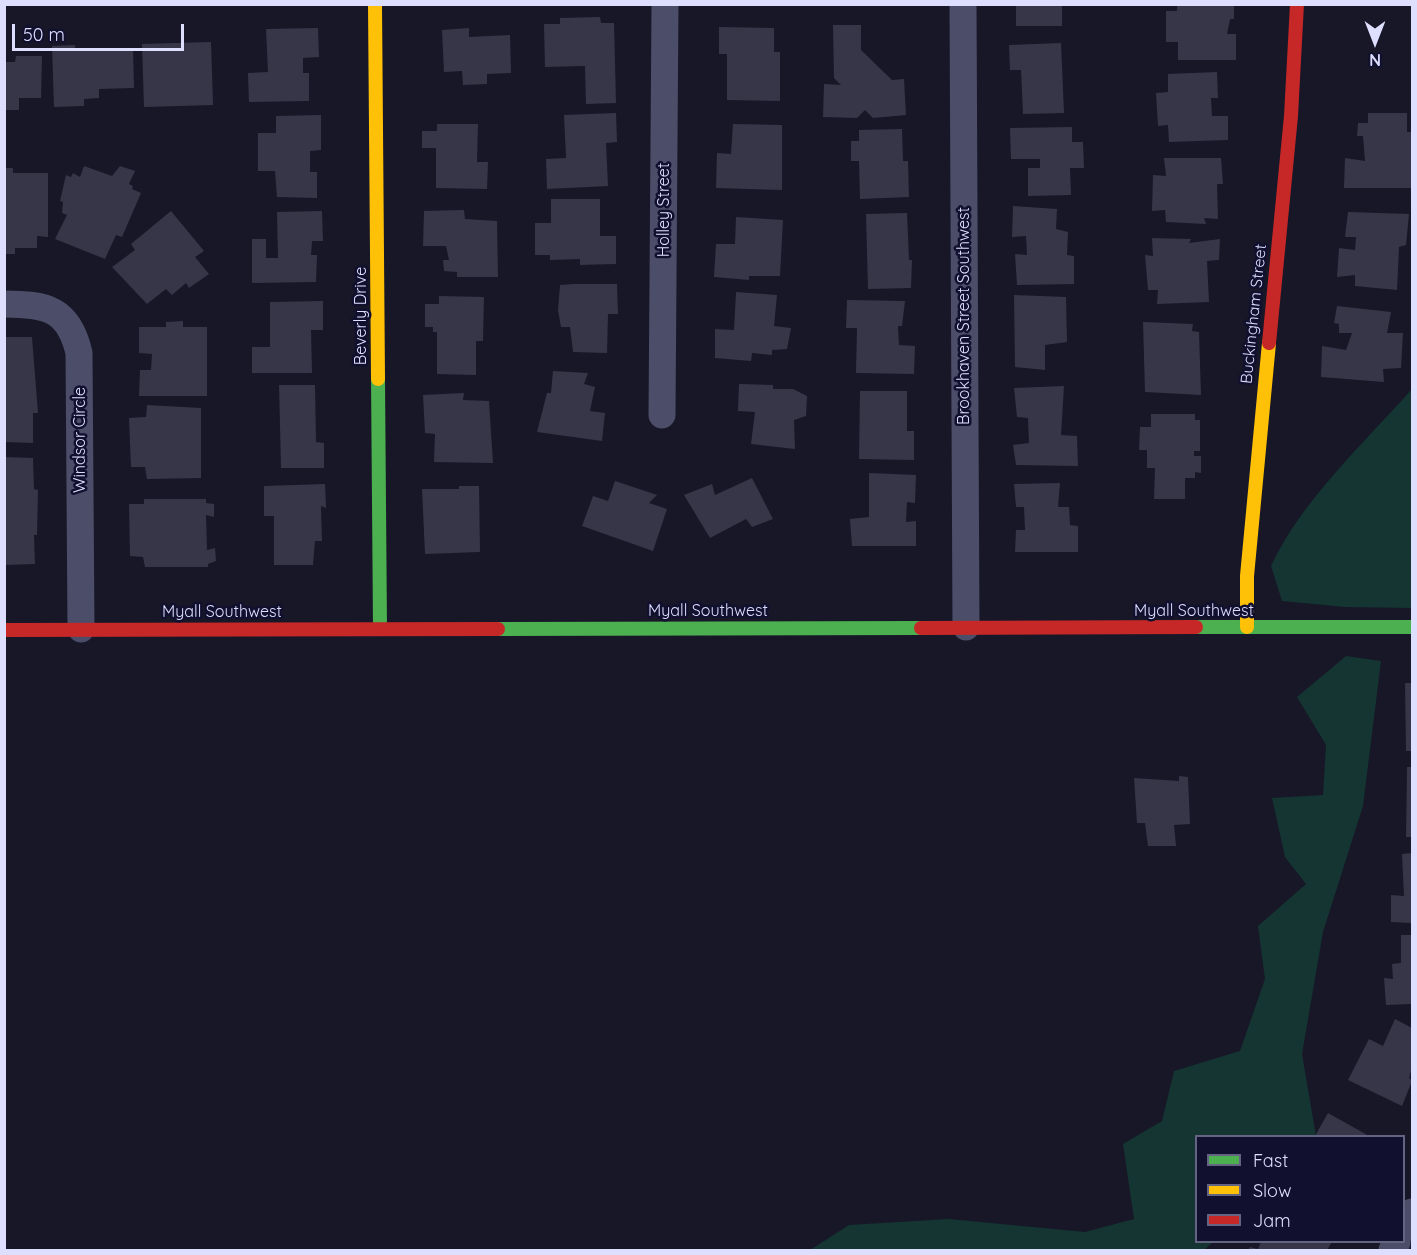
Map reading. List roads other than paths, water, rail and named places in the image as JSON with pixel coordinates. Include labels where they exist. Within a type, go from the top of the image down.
[{"type":"street","name":"Beverly Drive","points":[[375,4],[380,628]]},
{"type":"street","name":"Holley Street","points":[[662,415],[665,4]]},
{"type":"street","name":"Brookhaven Street Southwest","points":[[963,4],[966,627]]},
{"type":"street","name":"Buckingham Street","points":[[1247,627],[1247,576],[1291,116],[1297,4]]},
{"type":"street","name":"Windsor Circle","points":[[4,304],[52,310],[71,326],[80,353],[81,629]]},
{"type":"street","name":"Myall Southwest","points":[[4,630],[1413,627]]},
{"type":"street","points":[[1405,1227],[1413,1212]]}]
